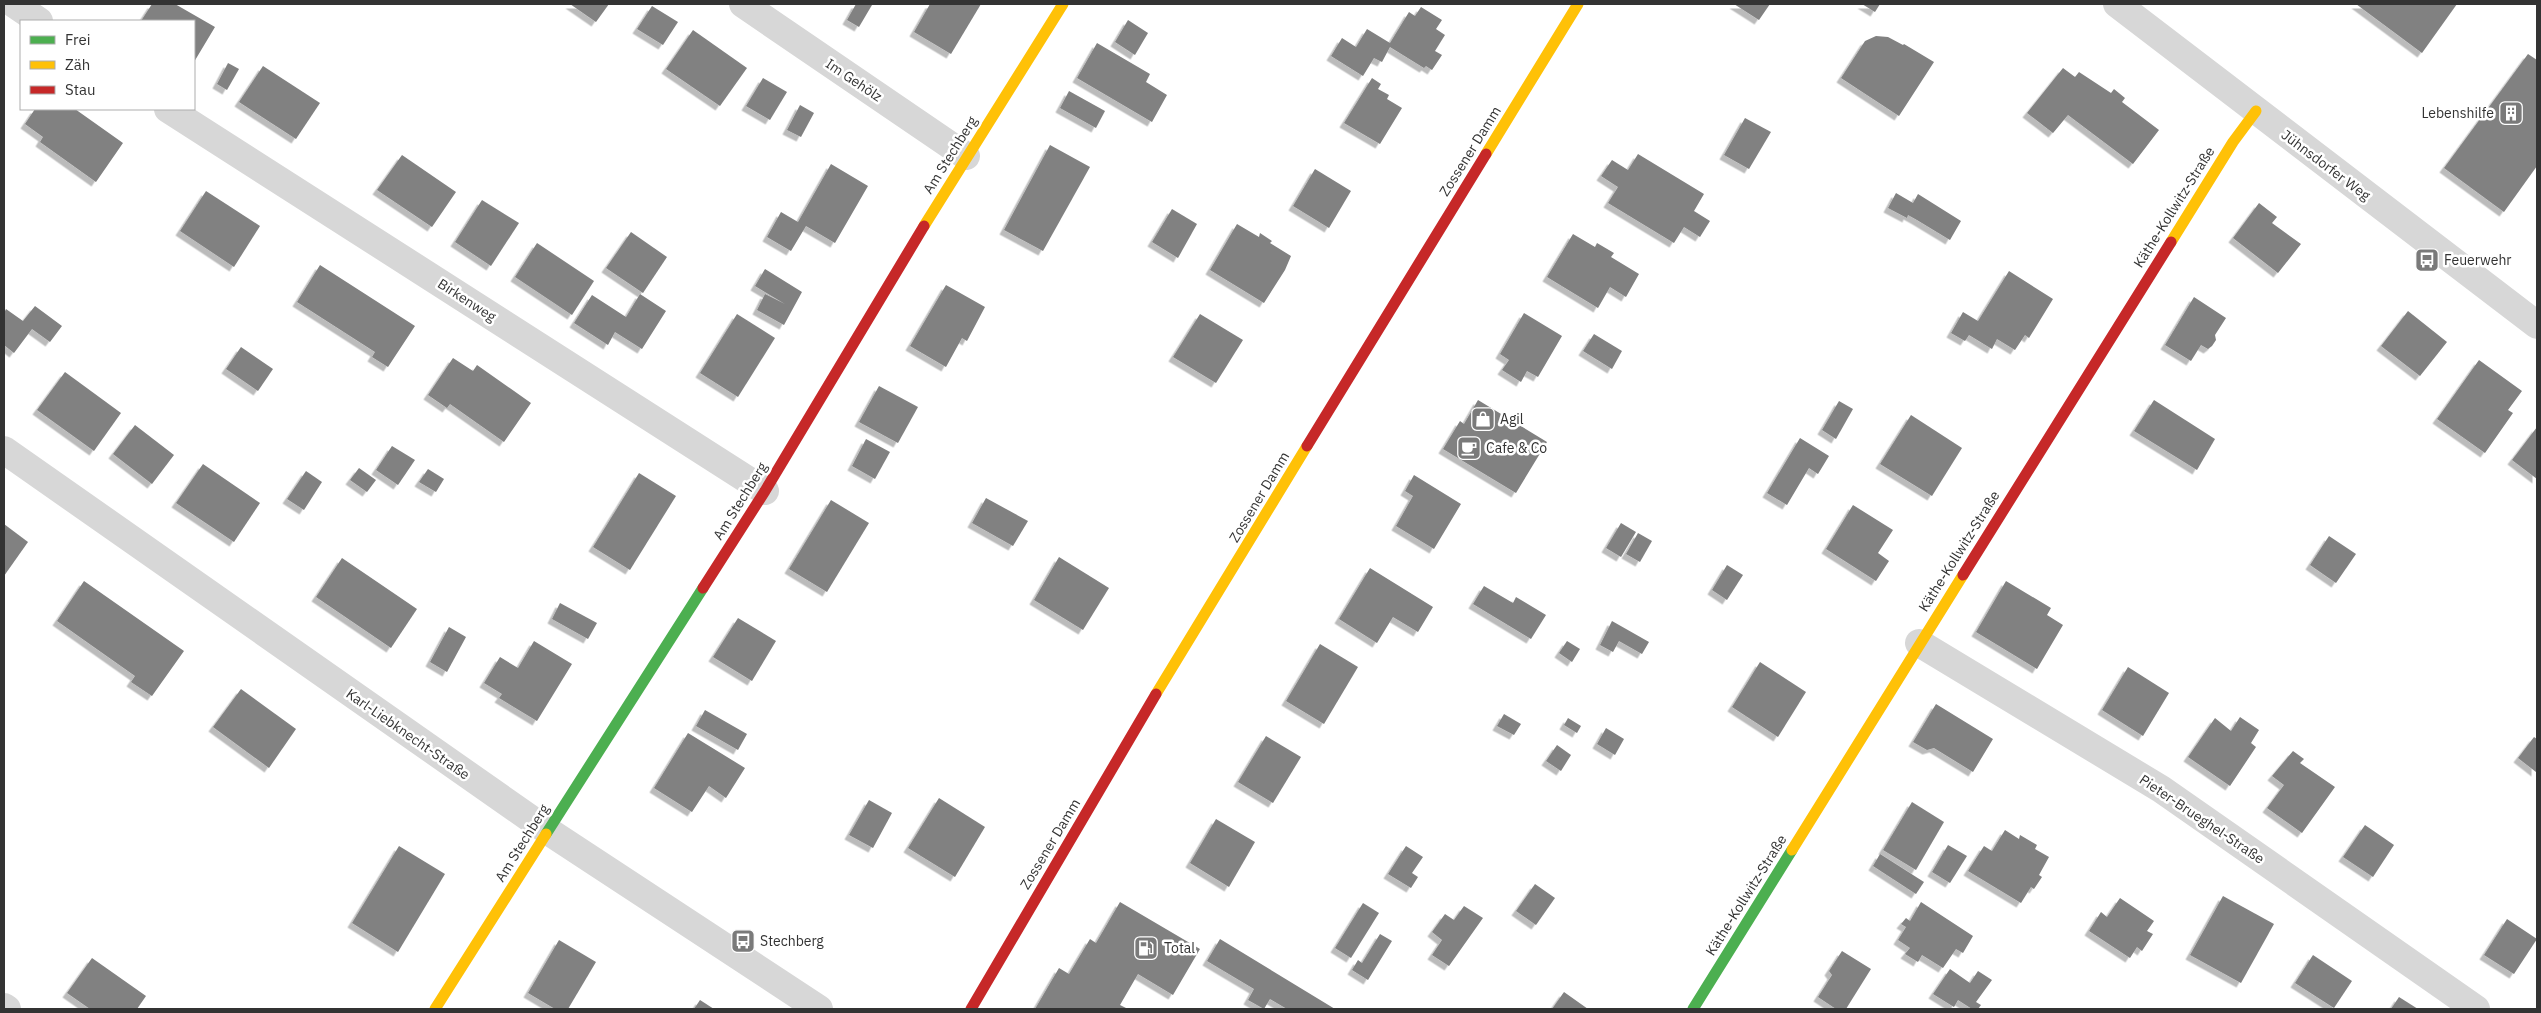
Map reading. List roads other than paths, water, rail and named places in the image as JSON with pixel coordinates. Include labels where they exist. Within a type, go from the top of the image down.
[{"type":"street","points":[[14,4],[38,20]]},
{"type":"street","name":"Im Gehölz","points":[[743,4],[966,156]]},
{"type":"street","name":"Am Stechberg","points":[[435,1009],[765,491],[966,156],[1062,4]]},
{"type":"street","name":"Zossener Damm","points":[[971,1009],[1031,903],[1183,651],[1578,4]]},
{"type":"street","name":"Jühnsdorfer Weg","points":[[2117,4],[2537,325]]},
{"type":"street","name":"Birkenweg","points":[[170,110],[765,491]]},
{"type":"street","name":"Käthe-Kollwitz-Straße","points":[[1694,1009],[1919,643],[2233,142],[2256,111]]},
{"type":"street","name":"Karl-Liebknecht-Straße","points":[[4,450],[548,831],[819,1009]]},
{"type":"street","name":"Pieter-Brueghel-Straße","points":[[1919,643],[2161,789],[2476,1009]]},
{"type":"place","name":"Lebenshilfe","points":[[2511,113]]},
{"type":"place","name":"Feuerwehr","points":[[2427,260]]},
{"type":"place","name":"Agil","points":[[1483,419]]},
{"type":"place","name":"Cafe & Co","points":[[1469,448]]},
{"type":"place","name":"Stechberg","points":[[743,941]]},
{"type":"place","name":"Total","points":[[1146,948]]}]
